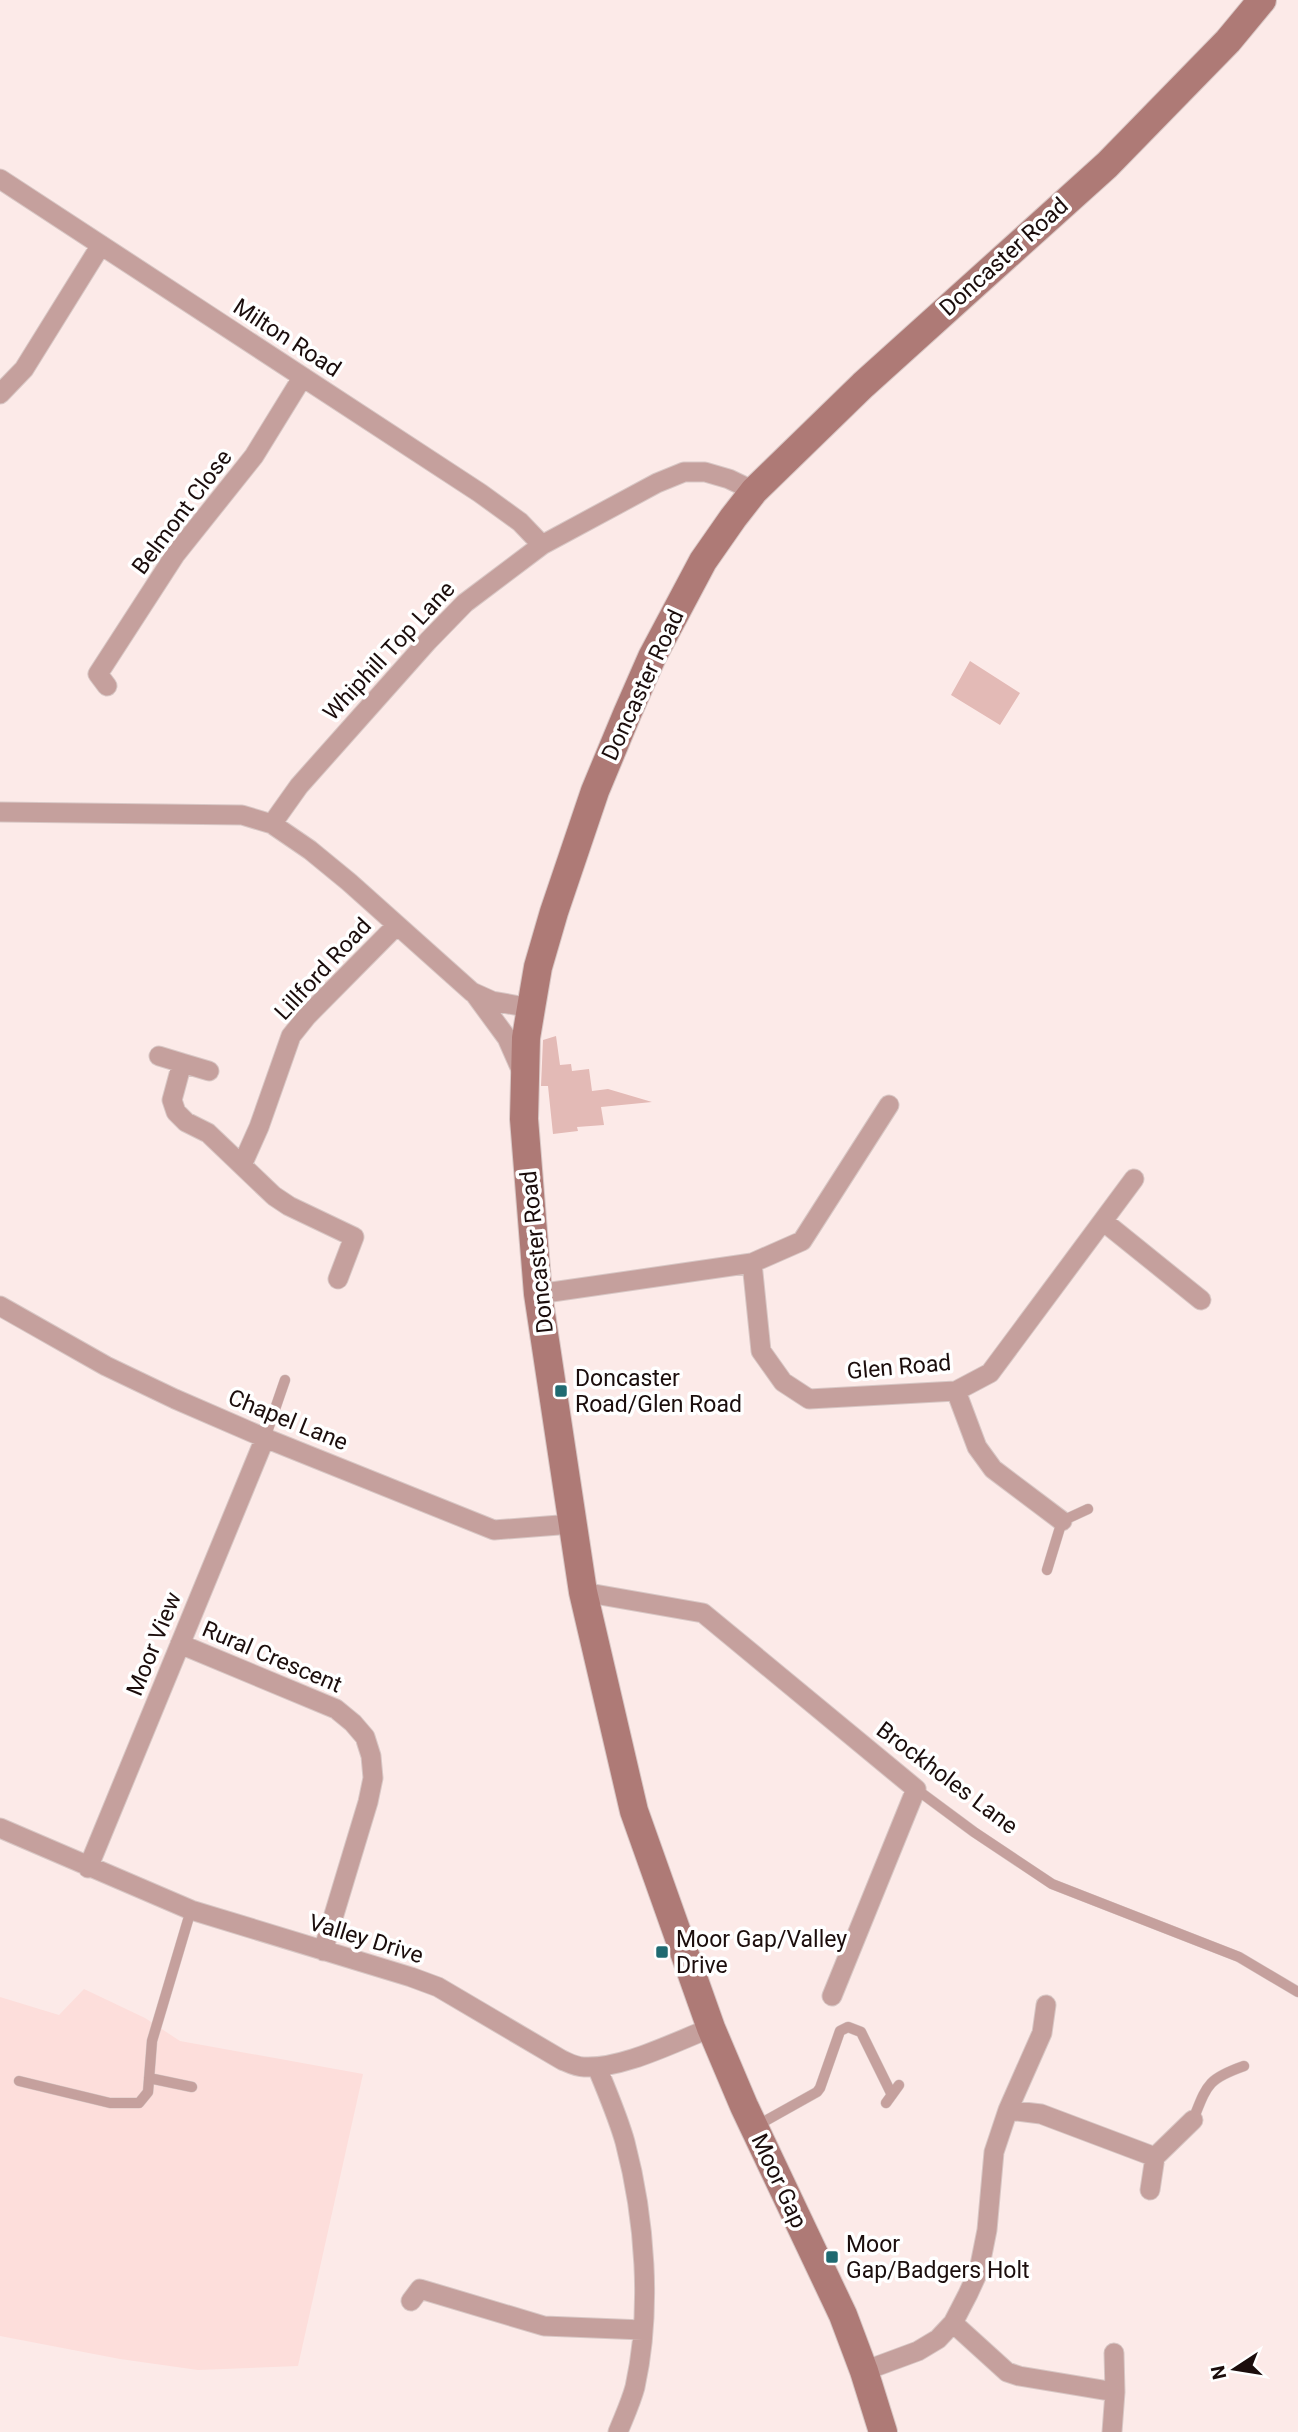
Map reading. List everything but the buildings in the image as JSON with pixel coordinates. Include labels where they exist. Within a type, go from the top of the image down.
[{"type":"main road","name":"Doncaster Road","points":[[583,1592],[538,1294],[524,1119],[524,1076],[538,967],[595,791],[627,714],[652,657],[703,561],[754,491],[863,385],[1107,164],[1228,41],[1262,0]]},
{"type":"main road","name":"Moor Gap","points":[[583,1592],[634,1811],[675,1929],[711,2028],[754,2127],[843,2315],[883,2432]]},
{"type":"street","name":"Milton Road","points":[[0,179],[480,493],[520,522],[542,545]]},
{"type":"street","points":[[0,394],[24,369],[101,245]]},
{"type":"street","name":"Belmont Close","points":[[97,677],[176,555],[254,456],[302,378]]},
{"type":"street","name":"Whiphill Top Lane","points":[[272,824],[299,786],[428,641],[465,603],[542,545],[657,483],[684,472],[705,472],[729,479],[754,491]]},
{"type":"street","points":[[0,812],[242,815],[272,824],[349,881],[474,992],[507,1038],[524,1076]]},
{"type":"street","name":"Lillford Road","points":[[242,1165],[259,1127],[291,1035],[397,925]]},
{"type":"street","points":[[474,992],[492,1001],[531,1007]]},
{"type":"street","points":[[159,1056],[209,1071]]},
{"type":"street","points":[[182,1063],[172,1100],[176,1112],[186,1122],[208,1133],[274,1196],[289,1206],[361,1240],[338,1279]]},
{"type":"street","points":[[538,1294],[752,1263],[802,1241],[890,1105]]},
{"type":"street","name":"Glen Road","points":[[752,1263],[761,1351],[783,1382],[808,1399],[956,1391],[990,1373],[1134,1179]]},
{"type":"street","points":[[1103,1221],[1201,1300]]},
{"type":"street","name":"Chapel Lane","points":[[0,1306],[106,1366],[175,1399],[494,1530],[572,1524]]},
{"type":"street","points":[[956,1391],[977,1447],[993,1469],[1062,1521]]},
{"type":"street","name":"Moor View","points":[[88,1868],[265,1438]]},
{"type":"street","name":"Brockholes Lane","points":[[583,1592],[703,1613],[916,1789]]},
{"type":"street","name":"Rural Crescent","points":[[180,1644],[336,1709],[365,1737],[371,1756],[371,1790],[323,1951]]},
{"type":"street","points":[[832,1996],[916,1789]]},
{"type":"street","name":"Valley Drive","points":[[0,1828],[191,1910],[438,1987],[562,2060],[580,2067],[597,2067],[629,2059],[711,2028]]},
{"type":"street","points":[[864,2371],[918,2351],[938,2339],[953,2323],[979,2270],[987,2230],[994,2151],[1008,2110],[1042,2032],[1046,2005]]},
{"type":"street","points":[[597,2067],[625,2142],[642,2244],[642,2330],[634,2389],[618,2432]]},
{"type":"street","points":[[1008,2110],[1041,2114],[1155,2157]]},
{"type":"street","points":[[1150,2190],[1155,2157],[1193,2120]]},
{"type":"street","points":[[416,2288],[544,2326],[642,2330]]},
{"type":"street","points":[[953,2323],[1007,2372],[1115,2392]]},
{"type":"street","points":[[1112,2432],[1114,2353]]},
{"type":"lane","points":[[265,1438],[285,1380]]},
{"type":"lane","points":[[1047,1570],[1062,1521],[1088,1509]]},
{"type":"lane","name":"Brockholes Lane","points":[[916,1789],[1052,1884],[1239,1957],[1298,1992]]},
{"type":"lane","points":[[19,2081],[110,2103],[139,2103],[148,2092],[152,2042],[191,1910]]},
{"type":"lane","points":[[754,2127],[817,2092],[842,2028],[854,2028],[861,2032],[889,2099],[899,2085]]},
{"type":"lane","points":[[1193,2120],[1205,2092],[1219,2075],[1244,2066]]},
{"type":"lane","points":[[149,2078],[192,2087]]},
{"type":"shaded area","points":[[84,1989],[145,2018],[180,2041],[363,2074],[298,2366],[198,2370],[120,2359],[0,2336],[0,1997],[59,2015]]},
{"type":"place","name":"Doncaster Road/Glen Road","points":[[561,1391]]},
{"type":"place","name":"Moor Gap/Valley Drive","points":[[662,1952]]},
{"type":"place","name":"Moor Gap/Badgers Holt","points":[[832,2257]]}]
